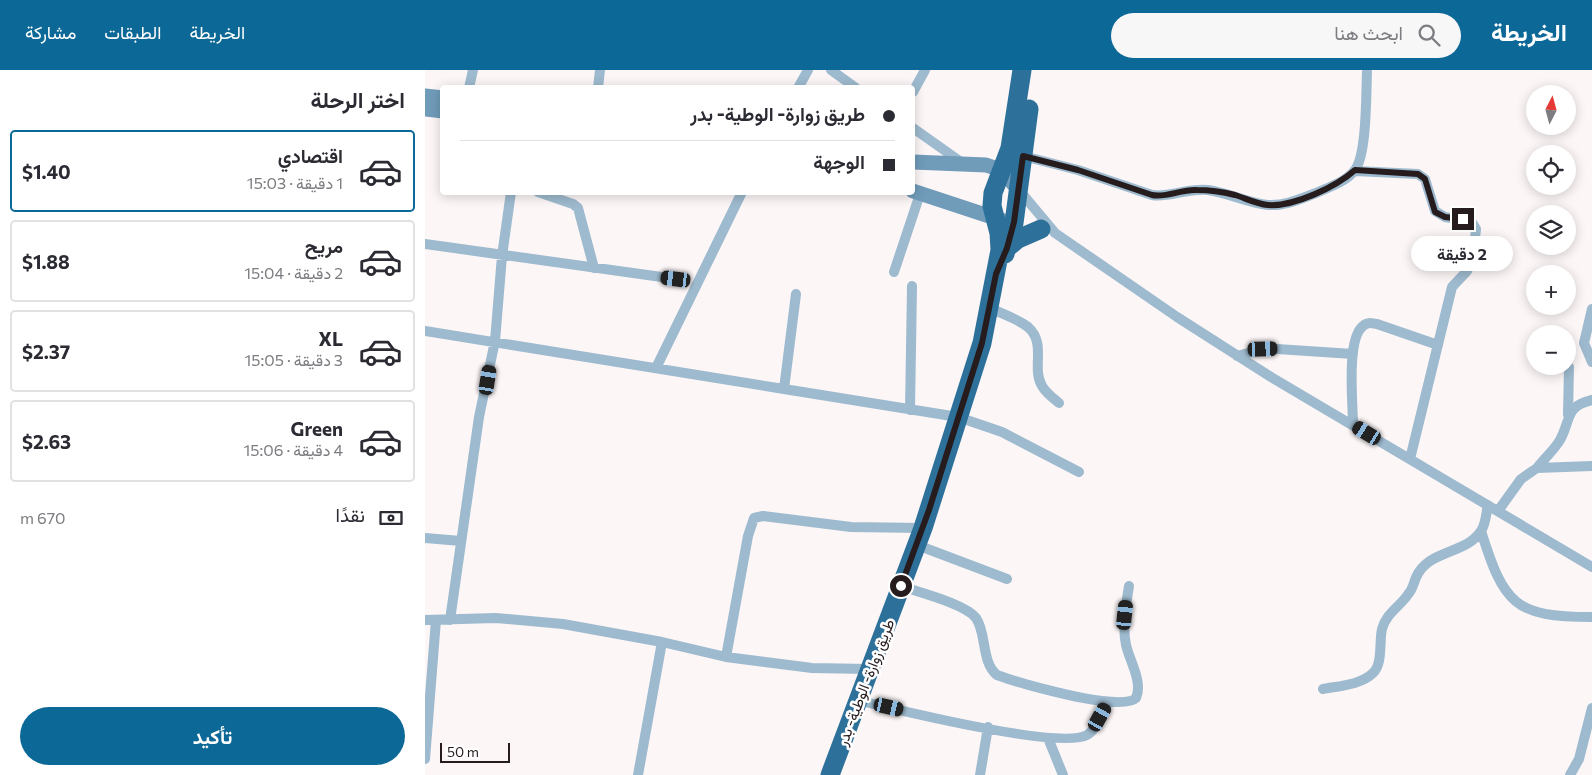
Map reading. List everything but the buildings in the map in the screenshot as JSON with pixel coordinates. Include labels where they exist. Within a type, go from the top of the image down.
[{"type":"highway","points":[[996,274],[1007,248],[1005,221],[992,206],[993,193],[1010,148],[1023,70]]},
{"type":"highway","points":[[996,274],[1005,221],[1019,190],[1035,70]]},
{"type":"highway","points":[[1007,248],[1018,239],[1048,231]]},
{"type":"highway","name":"طريق زوارة- الوطية- بدر","points":[[830,775],[868,669],[920,537],[982,343],[996,274]]},
{"type":"street","points":[[470,85],[473,70]]},
{"type":"street","points":[[598,85],[600,70]]},
{"type":"street","points":[[800,85],[808,70]]},
{"type":"street","points":[[831,70],[851,85]]},
{"type":"street","points":[[915,88],[925,70]]},
{"type":"street","points":[[1023,156],[1078,170],[1152,195],[1162,196],[1185,190],[1210,190],[1267,205],[1297,201],[1345,180],[1355,170],[1360,161],[1364,134],[1367,72]]},
{"type":"street","points":[[425,96],[440,98]]},
{"type":"street","points":[[425,109],[440,111]]},
{"type":"street","points":[[915,129],[961,162]]},
{"type":"street","points":[[915,162],[961,162],[986,165],[1001,170],[1019,190],[1048,231]]},
{"type":"street","points":[[1355,170],[1418,174],[1425,179],[1435,212],[1440,216],[1463,219],[1474,224],[1473,257],[1467,271],[1452,287],[1410,459]]},
{"type":"street","points":[[894,272],[916,192],[1005,221],[1048,231],[1237,356],[1592,566]]},
{"type":"street","points":[[450,620],[479,417],[495,341],[502,256],[511,195]]},
{"type":"street","points":[[547,195],[573,204],[578,208],[594,268]]},
{"type":"street","points":[[656,368],[741,195]]},
{"type":"street","points":[[425,244],[676,279]]},
{"type":"street","points":[[909,410],[912,286]]},
{"type":"street","points":[[784,389],[796,294]]},
{"type":"street","points":[[990,308],[1027,326],[1034,333],[1039,349],[1039,376],[1042,386],[1059,402]]},
{"type":"street","points":[[1592,309],[1584,343],[1592,362]]},
{"type":"street","points":[[1353,424],[1353,354],[1357,335],[1361,327],[1369,323],[1438,346]]},
{"type":"street","points":[[425,331],[958,417],[1002,432],[1079,472]]},
{"type":"street","points":[[1237,356],[1270,349],[1353,354]]},
{"type":"street","points":[[1499,512],[1521,479],[1537,468],[1560,440],[1568,415],[1569,375]]},
{"type":"street","points":[[1568,415],[1580,403],[1592,400]]},
{"type":"street","points":[[1537,468],[1592,466]]},
{"type":"street","points":[[1488,506],[1481,531],[1493,569],[1507,595],[1526,608],[1540,614],[1559,617],[1592,617]]},
{"type":"street","points":[[725,657],[748,536],[754,518],[763,516],[920,537],[959,563],[1007,579]]},
{"type":"street","points":[[1323,689],[1360,681],[1373,674],[1377,665],[1382,628],[1386,619],[1408,595],[1417,574],[1431,560],[1463,545],[1481,531]]},
{"type":"street","points":[[425,538],[461,541]]},
{"type":"street","points":[[901,586],[972,613],[979,626],[991,668],[997,675],[1108,703],[1132,702],[1137,695],[1137,684],[1126,638],[1125,615],[1129,586]]},
{"type":"street","points":[[425,620],[496,618],[563,624],[662,642],[725,657],[812,668],[868,669]]},
{"type":"street","points":[[425,759],[436,620]]},
{"type":"street","points":[[638,775],[662,642]]},
{"type":"street","points":[[857,700],[1048,738],[1073,739],[1085,736],[1092,731],[1108,703]]},
{"type":"street","points":[[1570,775],[1579,759],[1592,708]]},
{"type":"street","points":[[980,775],[988,727]]},
{"type":"street","points":[[1048,738],[1063,775]]},
{"type":"route","points":[[901,586],[929,510],[982,343],[996,274],[1007,248],[1014,222],[1023,156],[1078,170],[1146,194],[1162,196],[1185,190],[1210,190],[1267,205],[1297,201],[1345,180],[1355,170],[1383,170],[1418,174],[1425,179],[1435,212],[1440,216],[1463,219]]}]
